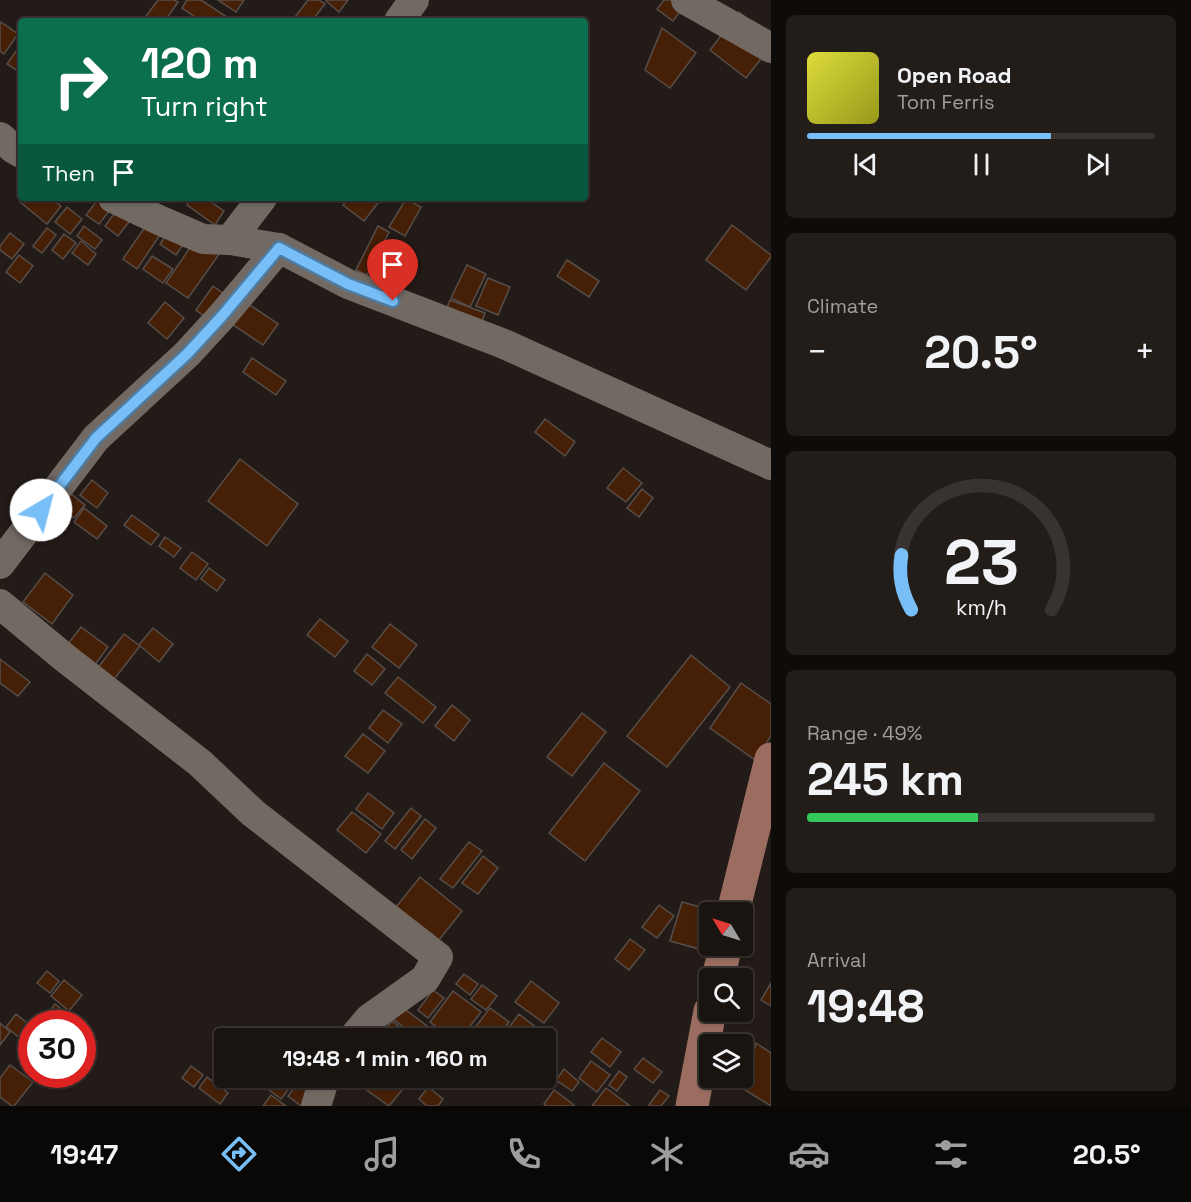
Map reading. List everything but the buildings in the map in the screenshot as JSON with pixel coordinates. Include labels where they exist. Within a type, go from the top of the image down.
[{"type":"main road","points":[[735,902],[771,759]]},
{"type":"main road","points":[[692,1106],[709,1022]]},
{"type":"street","points":[[401,18],[414,0]]},
{"type":"street","points":[[686,0],[771,48]]},
{"type":"street","points":[[0,137],[18,152]]},
{"type":"street","points":[[119,201],[203,239],[230,240],[279,248],[348,284],[504,344],[771,465]]},
{"type":"street","points":[[230,240],[260,201]]},
{"type":"street","points":[[0,564],[96,438],[187,354],[279,248]]},
{"type":"street","points":[[0,604],[65,658],[200,763],[253,813],[438,957],[425,979],[369,1018],[361,1028]]},
{"type":"street","points":[[316,1106],[322,1088]]},
{"type":"route","points":[[41,510],[96,438],[187,354],[279,248],[348,284],[393,301]]}]
